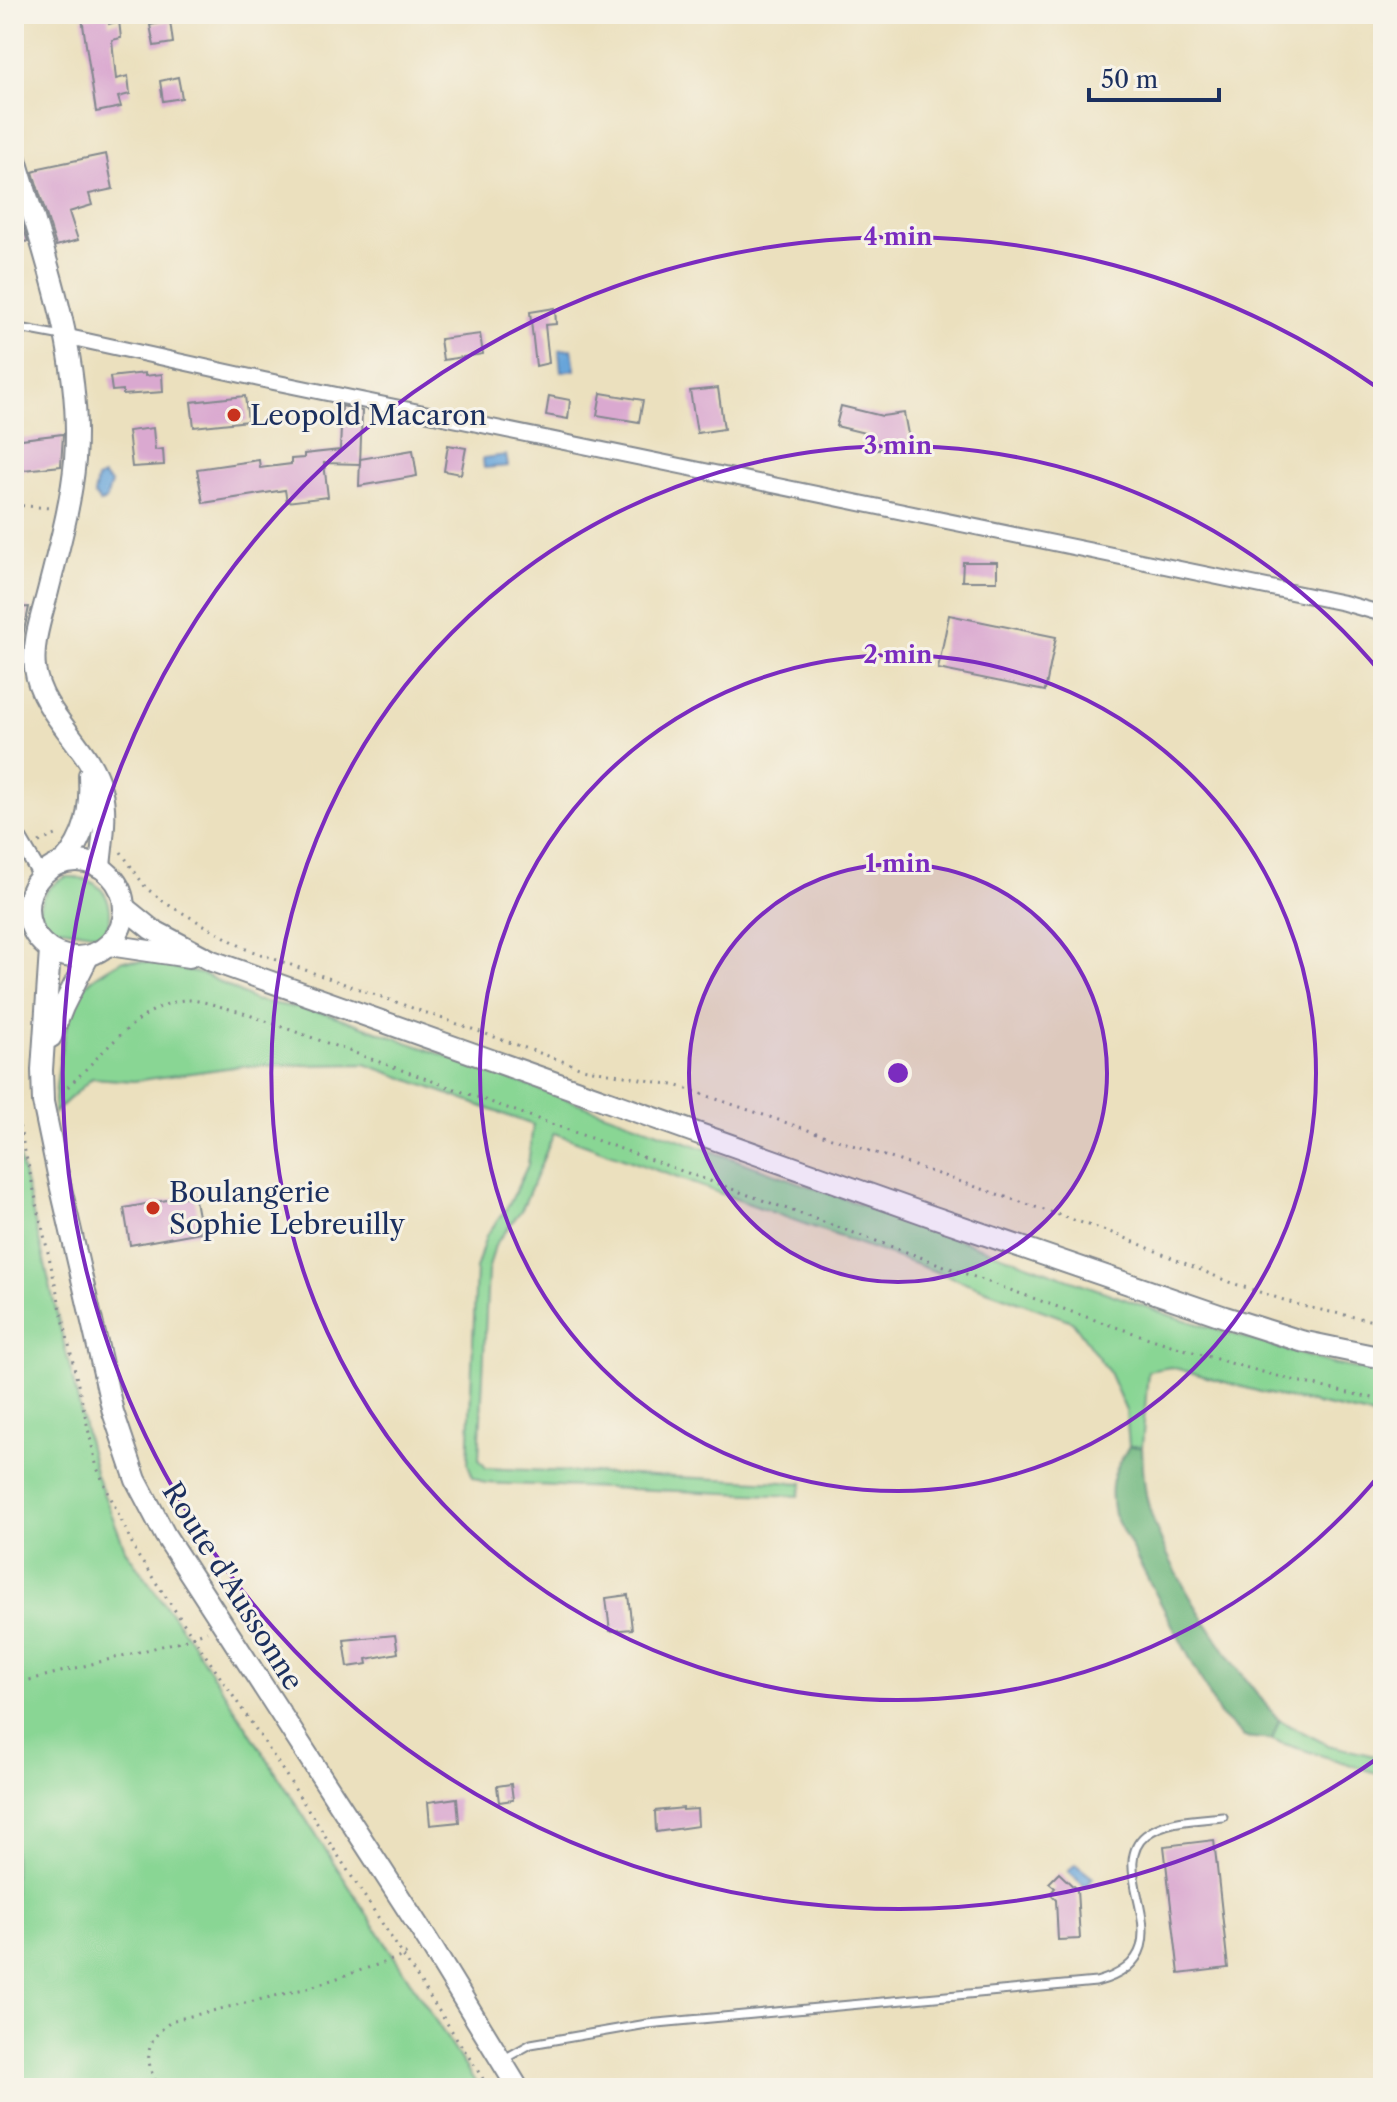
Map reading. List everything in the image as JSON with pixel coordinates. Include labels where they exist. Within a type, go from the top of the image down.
[{"type":"main road","points":[[14,153],[64,336],[75,414],[75,458],[69,509],[37,638],[35,668],[41,690],[101,786],[104,803],[100,867]]},
{"type":"main road","points":[[63,863],[86,824],[90,800],[88,763]]},
{"type":"main road","points":[[76,861],[100,867],[113,877],[122,892],[125,908],[121,928],[109,945],[88,957],[75,958],[50,951],[35,935],[21,902],[41,876],[63,863],[76,861]]},
{"type":"main road","points":[[125,908],[151,929],[212,961],[1225,1317],[1301,1341],[1383,1358]]},
{"type":"main road","points":[[14,932],[35,935]]},
{"type":"main road","points":[[109,945],[212,961]]},
{"type":"main road","name":"Route d'Aussonne","points":[[50,951],[43,1102],[113,1412],[136,1480],[165,1535],[220,1624],[428,1941],[518,2088]]},
{"type":"main road","name":"Route d'Aussonne","points":[[44,1056],[63,1007],[88,957]]},
{"type":"street","points":[[64,336],[1344,603],[1383,614]]},
{"type":"street","points":[[14,830],[41,876]]},
{"type":"lane","points":[[14,327],[64,336]]},
{"type":"lane","points":[[501,2060],[531,2044],[647,2024],[1096,1982],[1117,1977],[1133,1965],[1143,1946],[1133,1856],[1145,1836],[1169,1824],[1223,1817]]},
{"type":"path","points":[[14,505],[69,509]]},
{"type":"path","points":[[33,846],[47,837],[65,833]]},
{"type":"path","points":[[114,847],[120,850],[146,888],[167,904],[246,949],[582,1068],[667,1083],[736,1105],[1118,1235],[1244,1287],[1302,1306],[1383,1323]]},
{"type":"path","points":[[43,1102],[56,1098],[129,1027],[158,1007],[190,1000],[238,1011],[1115,1326],[1276,1375],[1383,1400]]},
{"type":"path","points":[[14,1684],[194,1636],[220,1624]]},
{"type":"path","points":[[194,1636],[489,2088]]},
{"type":"path","points":[[159,2088],[148,2066],[150,2045],[159,2029],[174,2020],[304,1989],[403,1955],[428,1941]]},
{"type":"green space","points":[[66,877],[89,881],[104,894],[110,913],[104,935],[40,925],[39,909],[43,896],[52,885]]},
{"type":"green space","points":[[123,960],[206,975],[254,1000],[326,1013],[1172,1316],[1336,1365],[1383,1373],[1383,1418],[1264,1393],[1171,1367],[1148,1371],[1142,1447],[1129,1446],[1126,1411],[1109,1372],[1072,1321],[554,1133],[522,1209],[495,1245],[488,1271],[479,1459],[486,1468],[803,1483],[799,1496],[485,1483],[473,1477],[468,1464],[476,1269],[486,1236],[509,1205],[528,1165],[533,1125],[365,1064],[241,1066],[134,1081],[92,1078],[54,1113],[63,1041],[75,1000],[89,982]]},
{"type":"green space","points":[[14,1136],[95,1472],[126,1551],[193,1644],[479,2088],[14,2088]]},
{"type":"green space","points":[[1129,1446],[1142,1447],[1148,1503],[1169,1558],[1185,1588],[1241,1673],[1279,1720],[1272,1740],[1244,1737],[1220,1715],[1114,1515],[1111,1495],[1113,1479]]},
{"type":"green space","points":[[1279,1720],[1328,1745],[1383,1758],[1383,1775],[1272,1740]]},
{"type":"water","points":[[572,349],[575,370],[561,372],[559,350]]},
{"type":"water","points":[[506,455],[508,466],[484,468],[483,458]]},
{"type":"water","points":[[103,476],[111,483],[106,500],[100,502],[94,495],[97,479]]},
{"type":"water","points":[[1075,1864],[1093,1878],[1086,1887],[1068,1872]]},
{"type":"building","points":[[108,15],[109,24],[119,21],[121,38],[112,40],[116,79],[128,76],[130,94],[118,97],[121,107],[96,112],[82,18]]},
{"type":"building","points":[[170,21],[173,43],[154,46],[150,25]]},
{"type":"building","points":[[178,77],[182,98],[163,101],[160,81]]},
{"type":"building","points":[[106,154],[113,189],[89,194],[92,205],[69,212],[78,240],[56,246],[33,172],[39,168]]},
{"type":"building","points":[[14,213],[19,213],[28,242],[14,240]]},
{"type":"building","points":[[555,308],[556,324],[545,325],[549,363],[536,366],[530,312]]},
{"type":"building","points":[[480,334],[483,354],[443,360],[440,339]]},
{"type":"building","points":[[145,373],[145,376],[162,374],[163,392],[123,395],[123,390],[112,391],[110,377]]},
{"type":"building","points":[[718,388],[724,429],[697,433],[690,391]]},
{"type":"building","points":[[601,393],[643,400],[639,422],[597,415]]},
{"type":"building","points":[[245,396],[248,421],[194,427],[191,402]]},
{"type":"building","points":[[549,396],[570,400],[568,419],[546,415]]},
{"type":"building","points":[[342,406],[362,411],[360,464],[324,463],[328,497],[287,502],[285,490],[203,503],[197,469],[259,460],[260,468],[291,464],[291,459],[304,458],[304,454],[340,450]]},
{"type":"building","points":[[841,406],[882,416],[904,413],[910,445],[876,450],[873,435],[836,426]]},
{"type":"building","points":[[153,428],[155,450],[163,449],[164,465],[132,467],[128,431]]},
{"type":"building","points":[[63,434],[61,466],[14,471],[14,440]]},
{"type":"building","points":[[448,445],[466,448],[461,474],[444,471]]},
{"type":"building","points":[[413,450],[417,476],[359,486],[360,459]]},
{"type":"building","points":[[963,562],[997,562],[997,581],[962,581]]},
{"type":"building","points":[[29,607],[20,649],[14,648],[14,608]]},
{"type":"building","points":[[949,615],[1056,637],[1045,691],[938,669]]},
{"type":"building","points":[[194,1195],[201,1232],[130,1245],[124,1208]]},
{"type":"building","points":[[628,1595],[632,1629],[610,1631],[606,1598]]},
{"type":"building","points":[[395,1635],[398,1653],[367,1659],[368,1664],[348,1667],[344,1640]]},
{"type":"building","points":[[511,1784],[513,1800],[499,1802],[497,1786]]},
{"type":"building","points":[[457,1798],[459,1822],[430,1825],[428,1802]]},
{"type":"building","points":[[697,1809],[698,1826],[656,1832],[655,1811]]},
{"type":"building","points":[[1214,1840],[1228,1968],[1179,1974],[1164,1846]]},
{"type":"building","points":[[1059,1873],[1077,1890],[1080,1939],[1058,1940],[1056,1900],[1050,1894],[1055,1888],[1049,1883]]},
{"type":"place","name":"Leopold Macaron","points":[[234,415]]},
{"type":"place","name":"Boulangerie Sophie Lebreuilly","points":[[153,1208]]}]
